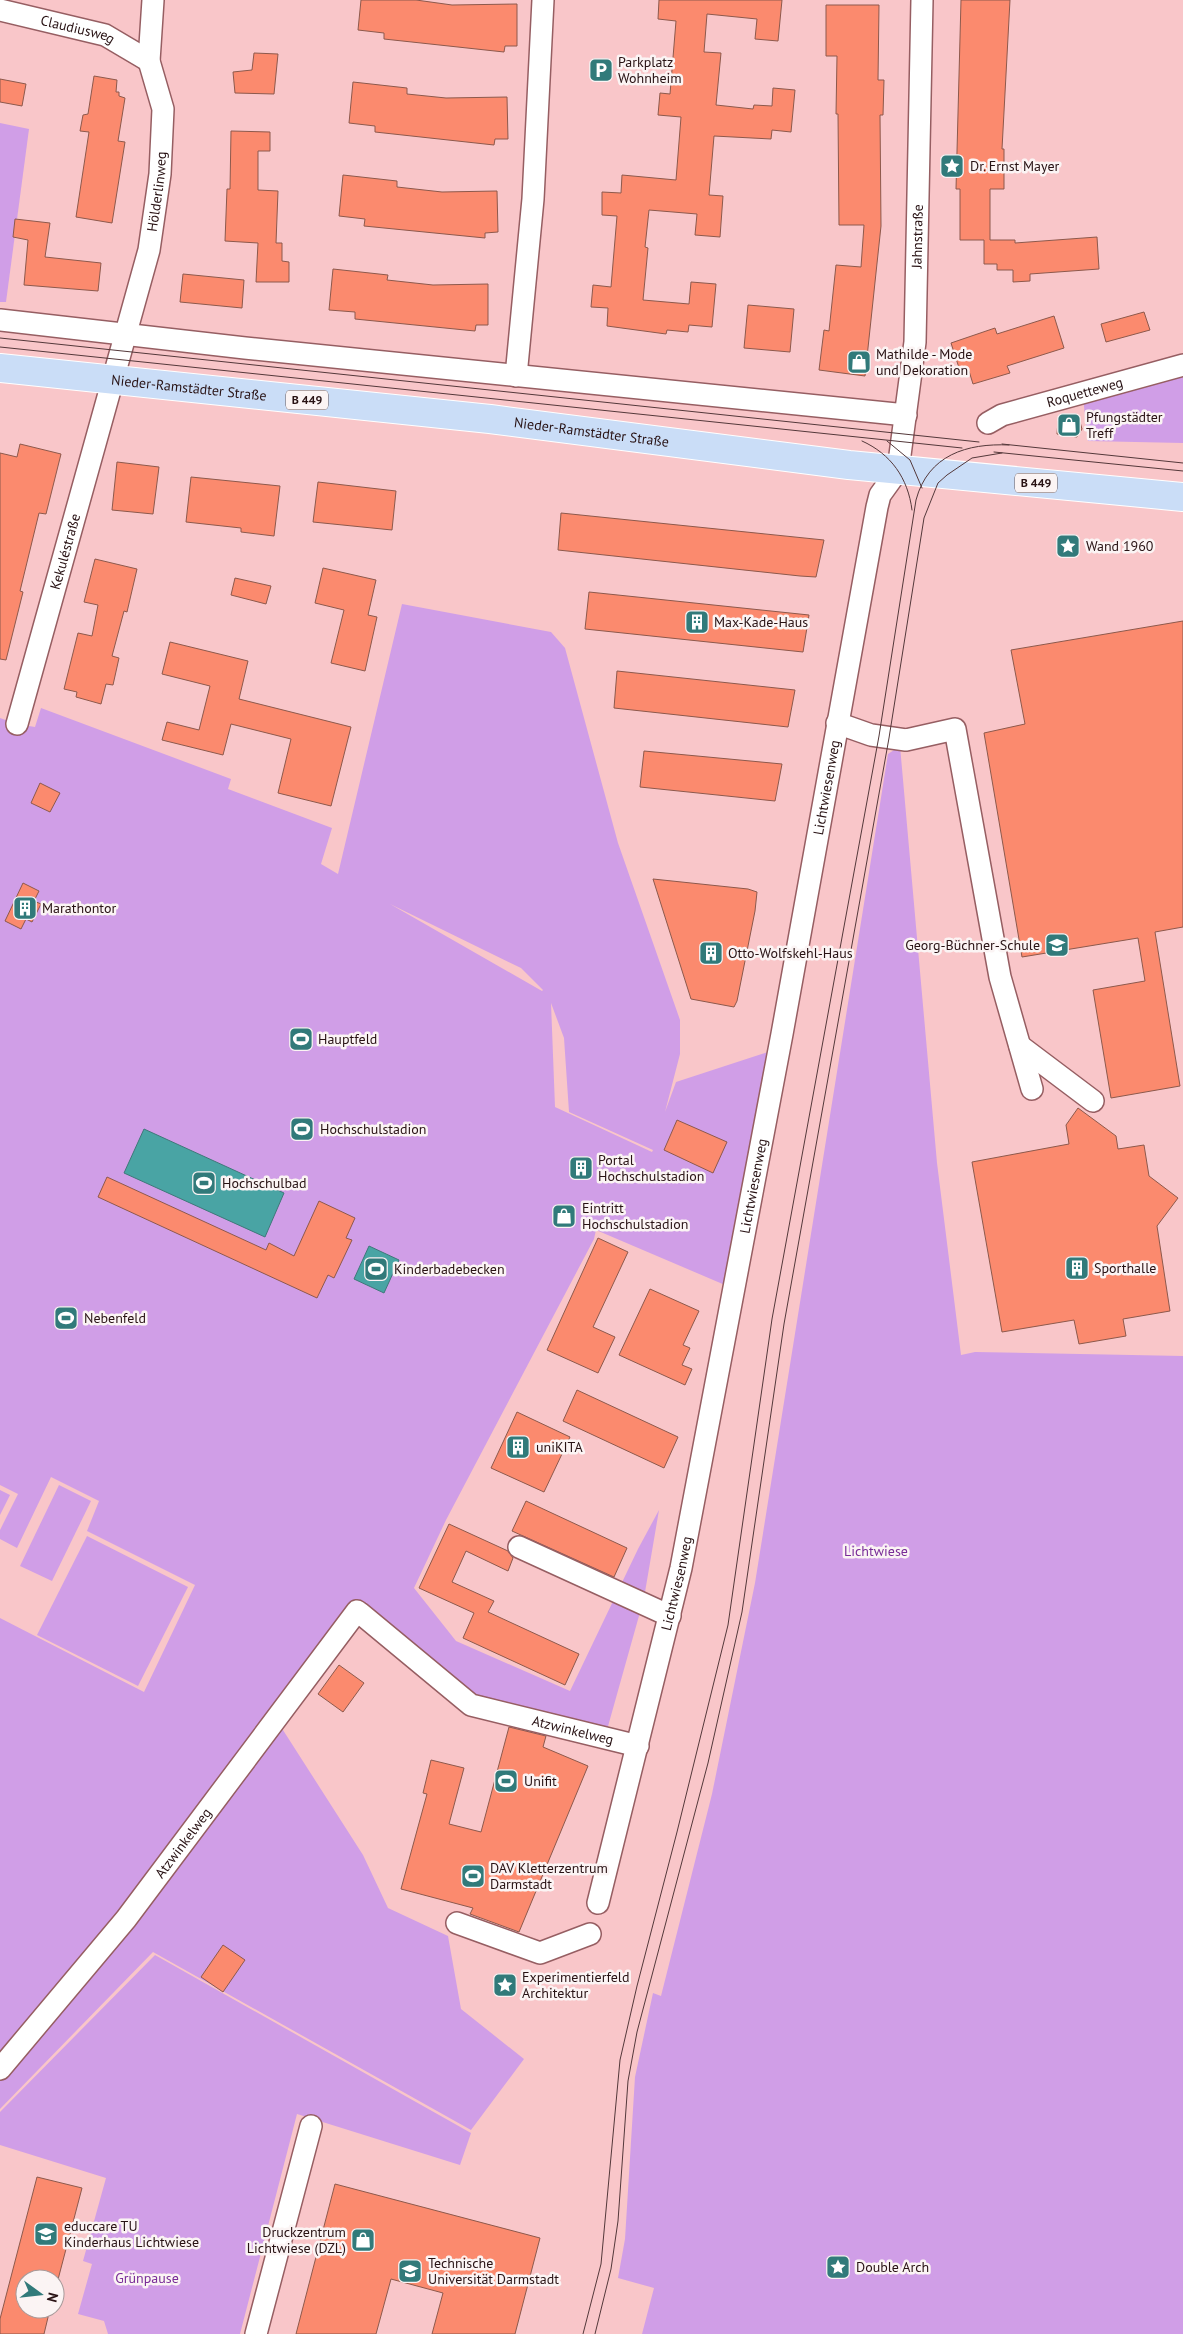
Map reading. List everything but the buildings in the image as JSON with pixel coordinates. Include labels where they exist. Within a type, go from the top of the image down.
[{"type":"main road","name":"Nieder-Ramstädter Straße","points":[[0,368],[490,419],[898,470],[1183,497]]},
{"type":"street","name":"Hölderlinweg","points":[[112,380],[149,250],[160,174],[162,109],[149,61],[153,0]]},
{"type":"street","points":[[516,376],[534,199],[544,0]]},
{"type":"street","name":"Jahnstraße","points":[[898,470],[915,342],[922,0]]},
{"type":"street","name":"Claudiusweg","points":[[0,10],[105,35],[149,61]]},
{"type":"street","points":[[0,320],[516,376],[906,415]]},
{"type":"street","name":"Roquetteweg","points":[[988,423],[1002,415],[1183,365]]},
{"type":"street","name":"Kekuléstraße","points":[[17,724],[112,380]]},
{"type":"street","name":"Lichtwiesenweg","points":[[598,1903],[670,1616],[782,1034],[877,507],[880,495],[898,470]]},
{"type":"street","points":[[837,723],[871,735],[906,740],[955,730],[1000,977],[1032,1089]]},
{"type":"street","points":[[1020,1046],[1093,1101]]},
{"type":"street","points":[[519,1547],[670,1616]]},
{"type":"street","name":"Atzwinkelweg","points":[[0,2068],[126,1919],[359,1612],[471,1705],[638,1746]]},
{"type":"street","points":[[457,1923],[540,1953],[590,1934]]},
{"type":"street","points":[[256,2334],[311,2126]]},
{"type":"green space","points":[[0,123],[29,129],[6,302],[0,302]]},
{"type":"green space","points":[[1183,372],[1183,443],[1088,441],[1083,398]]},
{"type":"green space","points":[[402,604],[551,632],[565,648],[618,843],[680,1020],[680,1054],[665,1112],[676,1082],[771,1051],[725,1285],[596,1230],[594,1239],[446,1520],[414,1588],[456,1641],[570,1691],[638,1549],[659,1510],[644,1598],[605,1737],[472,1703],[357,1607],[274,1716],[363,1855],[388,1908],[448,1936],[461,2009],[524,2059],[471,2130],[153,1952],[0,2109],[0,1618],[144,1692],[195,1585],[87,1531],[99,1501],[51,1477],[17,1548],[0,1539],[0,1530],[18,1494],[0,1485],[0,718],[17,724],[35,727],[41,708],[231,779],[228,789],[332,828],[321,864],[338,874]],"holes":[[[390,904],[521,968],[543,990],[542,991]],[[551,1003],[564,1038],[569,1112],[653,1150],[652,1152],[555,1107]]]},
{"type":"green space","name":"Lichtwiese","points":[[900,746],[937,1163],[961,1355],[975,1352],[1183,1356],[1183,2334],[642,2334],[654,2288],[618,2278],[625,2239],[635,2077],[653,1993],[661,1996],[712,1794],[755,1583],[888,754]]},
{"type":"green space","points":[[59,1485],[91,1501],[52,1581],[20,1566]]},
{"type":"green space","points":[[0,1490],[10,1495],[0,1515]]},
{"type":"green space","points":[[87,1536],[188,1587],[138,1686],[37,1635]]},
{"type":"green space","name":"Grünpause","points":[[155,1955],[471,2133],[460,2165],[297,2114],[240,2334],[108,2334],[104,2321],[78,2314],[92,2264],[83,2261],[106,2178],[0,2145],[0,2112]]},
{"type":"water","name":"Hochschulbad","points":[[144,1129],[284,1193],[265,1237],[124,1173]]},
{"type":"water","name":"Kinderbadebecken","points":[[369,1246],[399,1260],[384,1293],[354,1279]]},
{"type":"tram line","points":[[0,338],[979,442]]},
{"type":"tram line","points":[[0,347],[962,448]]},
{"type":"tram line","points":[[862,441],[890,460],[896,468],[907,488],[912,510]]},
{"type":"tram line","points":[[887,441],[910,460],[922,488]]},
{"type":"tram line","points":[[1002,444],[1183,463]]},
{"type":"tram line","points":[[583,2334],[601,2264],[620,2060],[728,1625],[772,1319],[879,736],[916,500],[930,472],[951,455],[978,446],[1009,445]]},
{"type":"tram line","points":[[994,452],[1183,471]]},
{"type":"tram line","points":[[595,2334],[611,2269],[618,2221],[628,2081],[637,2032],[708,1763],[742,1612],[784,1324],[889,738],[924,518],[938,483],[947,475],[972,458],[1002,453]]},
{"type":"place","name":"Parkplatz Wohnheim","points":[[601,70]]},
{"type":"place","name":"Dr. Ernst Mayer","points":[[952,166]]},
{"type":"place","name":"Mathilde - Mode und Dekoration","points":[[859,362]]},
{"type":"place","name":"Pfungstädter Treff","points":[[1069,425]]},
{"type":"place","name":"Wand 1960","points":[[1068,546]]},
{"type":"place","name":"Max-Kade-Haus","points":[[697,622]]},
{"type":"place","name":"Marathontor","points":[[25,908]]},
{"type":"place","name":"Georg-Büchner-Schule","points":[[1057,945]]},
{"type":"place","name":"Otto-Wolfskehl-Haus","points":[[711,953]]},
{"type":"place","name":"Hauptfeld","points":[[301,1039]]},
{"type":"place","name":"Hochschulstadion","points":[[302,1129]]},
{"type":"place","name":"Portal Hochschulstadion","points":[[581,1168]]},
{"type":"place","name":"Hochschulbad","points":[[204,1183]]},
{"type":"place","name":"Eintritt Hochschulstadion","points":[[564,1216]]},
{"type":"place","name":"Sporthalle","points":[[1077,1268]]},
{"type":"place","name":"Kinderbadebecken","points":[[376,1269]]},
{"type":"place","name":"Nebenfeld","points":[[66,1318]]},
{"type":"place","name":"uniKITA","points":[[518,1447]]},
{"type":"place","name":"Unifit","points":[[506,1781]]},
{"type":"place","name":"DAV Kletterzentrum Darmstadt","points":[[473,1876]]},
{"type":"place","name":"Experimentierfeld Architektur","points":[[505,1985]]},
{"type":"place","name":"educcare TU Kinderhaus Lichtwiese","points":[[46,2234]]},
{"type":"place","name":"Druckzentrum Lichtwiese (DZL)","points":[[363,2240]]},
{"type":"place","name":"Double Arch","points":[[838,2267]]},
{"type":"place","name":"Technische Universität Darmstadt","points":[[410,2271]]}]
